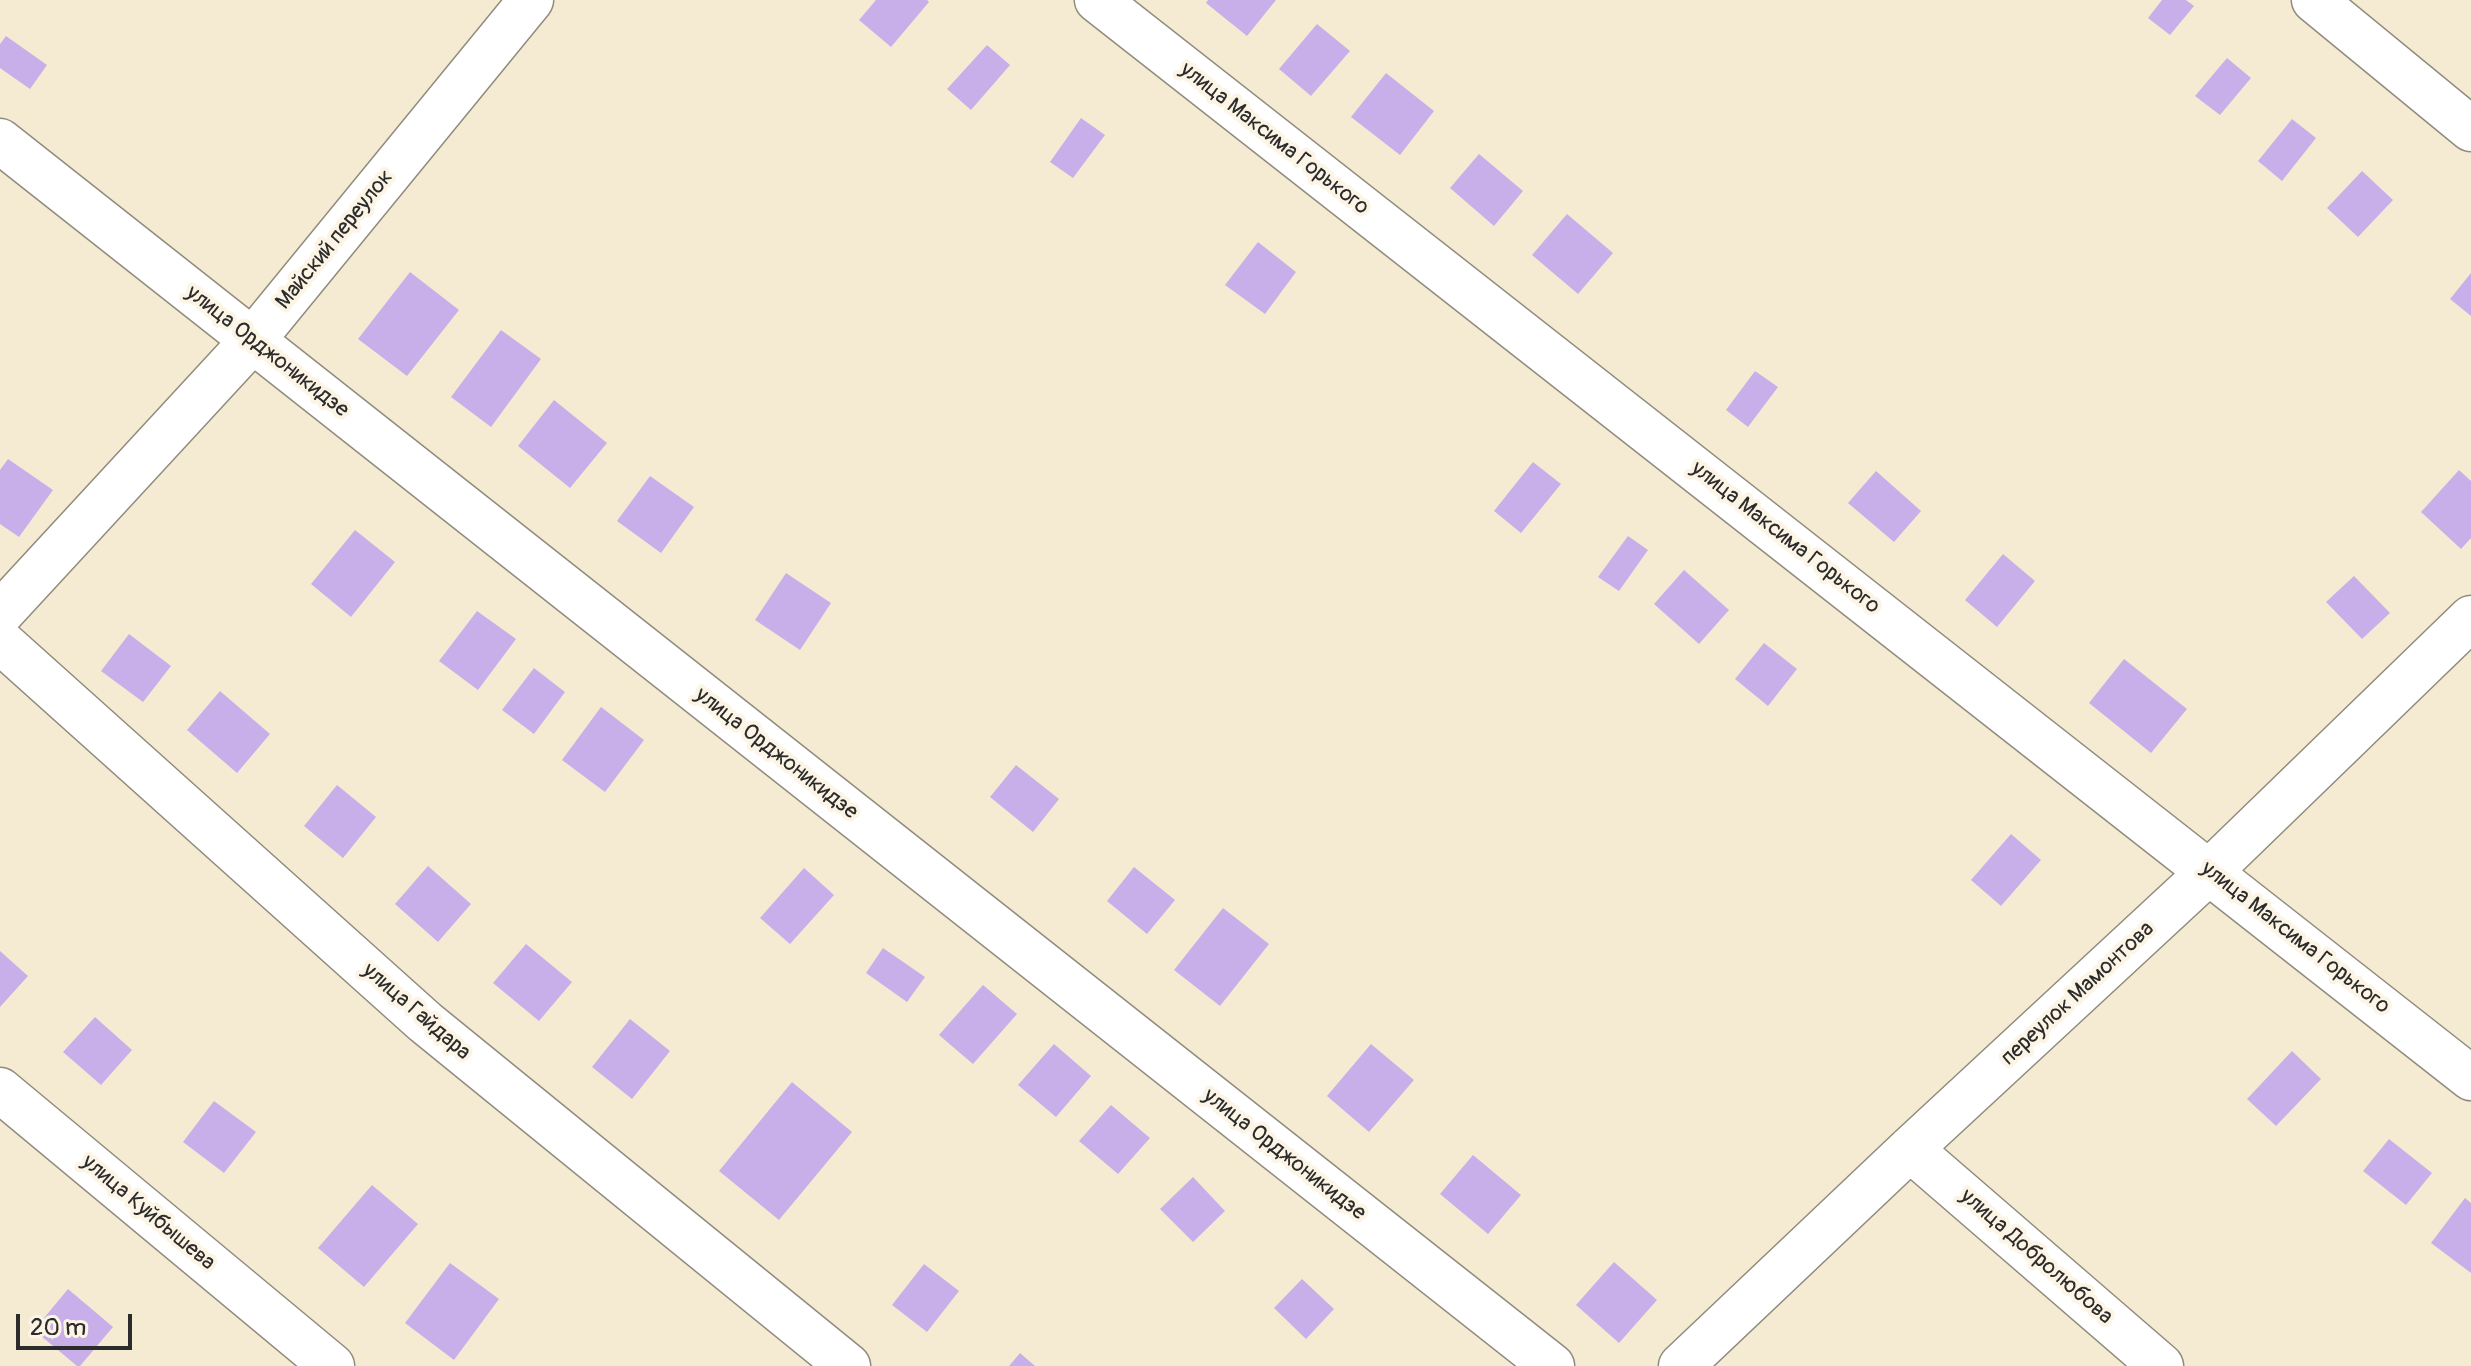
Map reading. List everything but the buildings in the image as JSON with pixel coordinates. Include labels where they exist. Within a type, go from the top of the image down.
[{"type":"street","name":"Майский переулок","points":[[0,614],[252,341],[531,0]]},
{"type":"street","name":"улица Максима Горького","points":[[1097,0],[2471,1078]]},
{"type":"street","points":[[2314,0],[2471,129]]},
{"type":"street","name":"улица Орджоникидзе","points":[[0,141],[1552,1366]]},
{"type":"street","name":"переулок Мамонтова","points":[[1681,1366],[2210,871],[2471,618]]},
{"type":"street","name":"улица Гайдара","points":[[0,641],[425,1022],[848,1366]]},
{"type":"street","name":"улица Куйбышева","points":[[0,1090],[332,1366]]},
{"type":"street","name":"улица Добролюбова","points":[[1910,1149],[2161,1366]]}]
